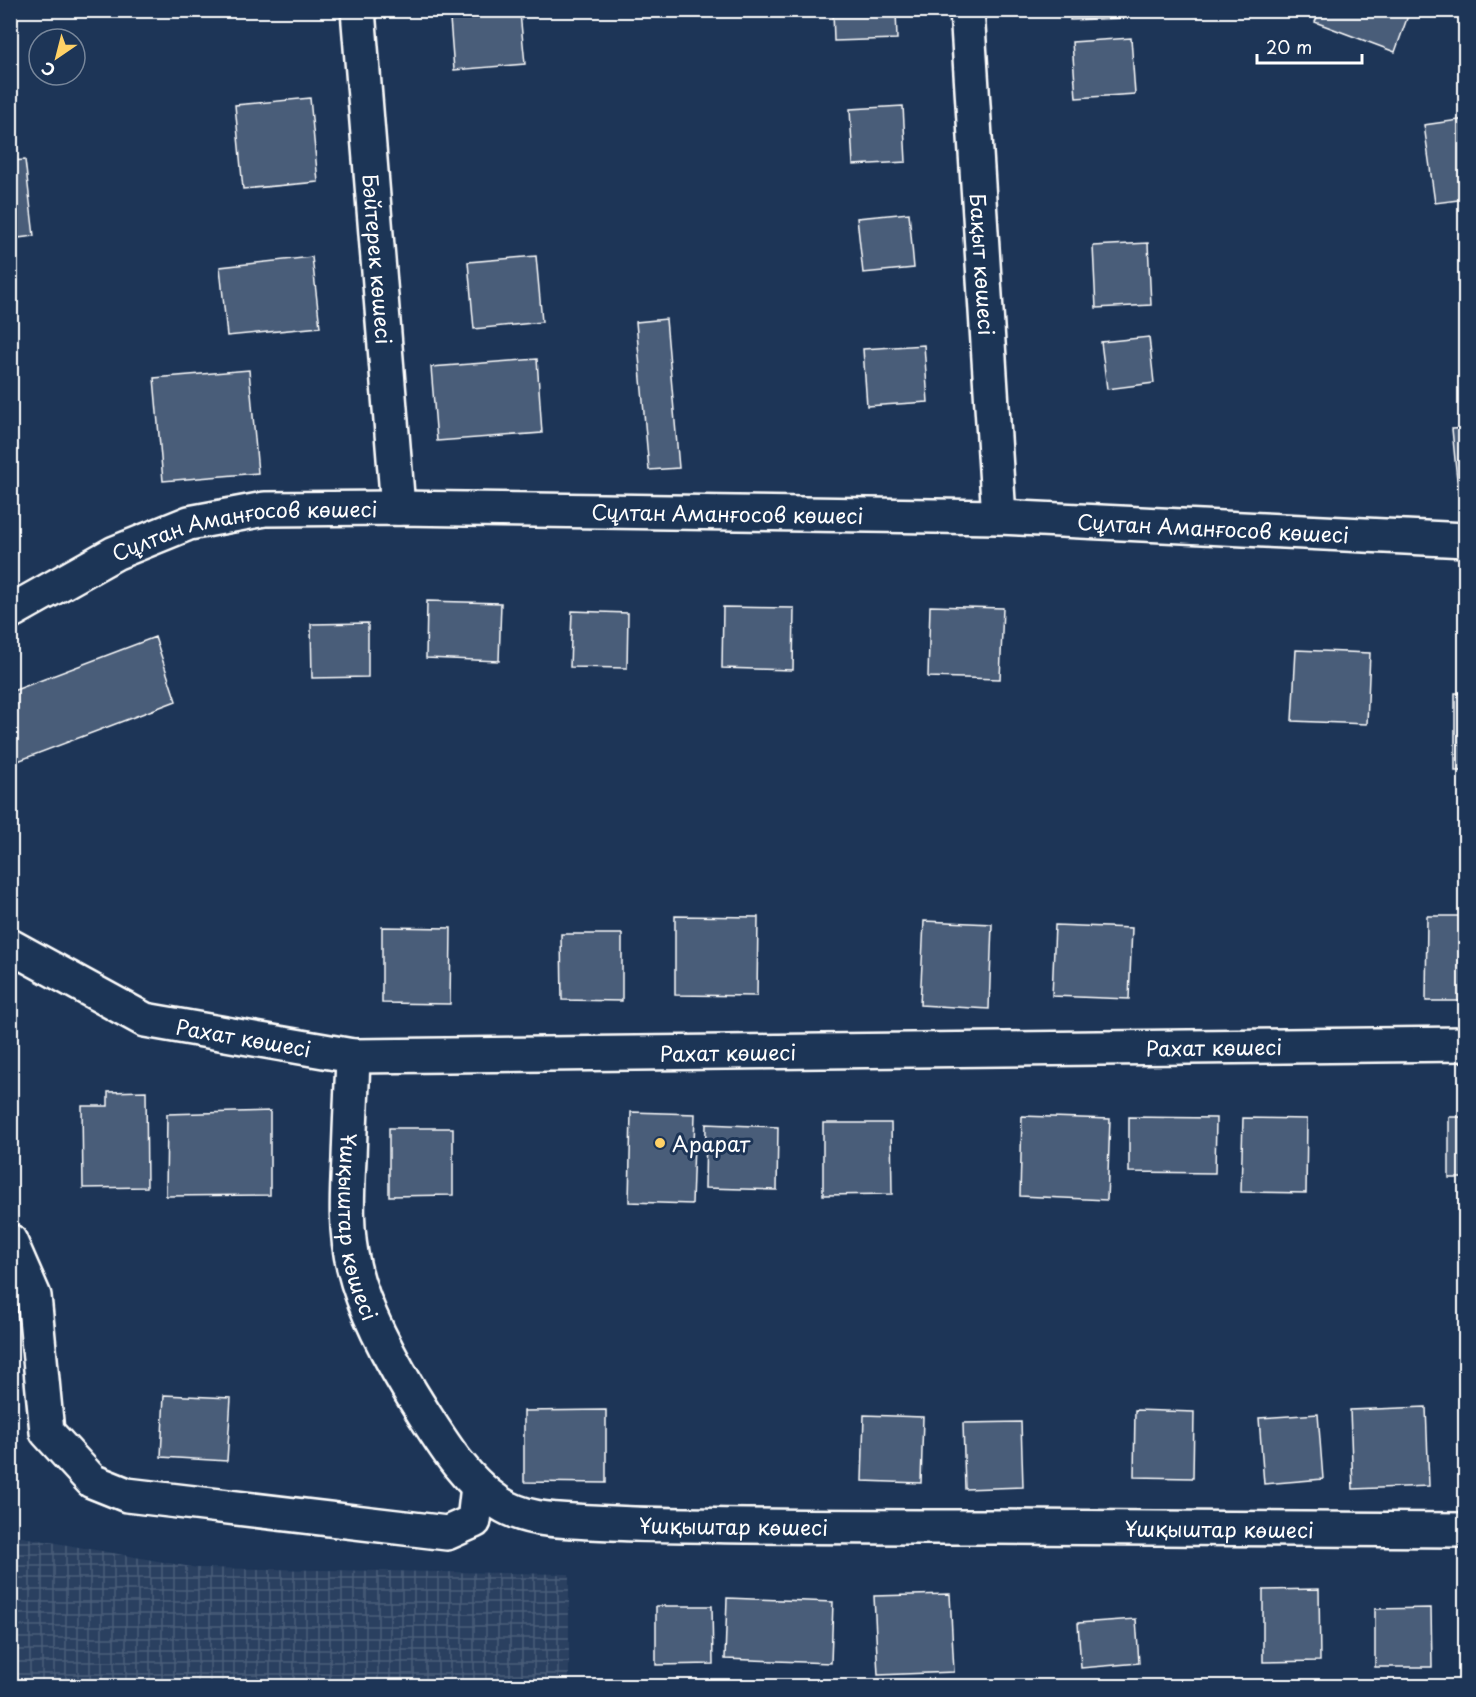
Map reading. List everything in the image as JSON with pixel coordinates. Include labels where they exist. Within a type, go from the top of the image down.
[{"type":"street","name":"Бәйтерек көшесі","points":[[358,10],[398,508]]},
{"type":"street","name":"Бақыт көшесі","points":[[967,10],[999,517]]},
{"type":"street","name":"Сұлтан Аманғосов көшесі","points":[[10,612],[115,553],[189,523],[265,509],[398,508],[999,517],[1466,540]]},
{"type":"street","name":"Рахат көшесі","points":[[10,946],[146,1020],[353,1056],[1466,1044]]},
{"type":"street","name":"Ұшқыштар көшесі","points":[[353,1056],[347,1206],[353,1266],[359,1287],[405,1383],[457,1464],[478,1486],[501,1504],[513,1510],[531,1517],[617,1524],[844,1528],[1139,1527],[1466,1530]]},
{"type":"street","points":[[10,1241],[47,1432],[92,1481],[127,1495],[447,1533],[474,1521],[478,1486]]},
{"type":"shaded area","points":[[11,1535],[197,1568],[569,1574],[569,1686],[11,1686]]},
{"type":"building","points":[[833,10],[896,10],[897,39],[834,41]]},
{"type":"building","points":[[1070,10],[1126,10],[1126,18],[1070,20]]},
{"type":"building","points":[[1320,10],[1410,10],[1395,52],[1315,22]]},
{"type":"building","points":[[520,13],[525,64],[454,70],[450,19]]},
{"type":"building","points":[[1131,38],[1135,94],[1076,98],[1072,42]]},
{"type":"building","points":[[310,98],[318,182],[243,189],[235,105]]},
{"type":"building","points":[[903,106],[906,162],[853,165],[850,109]]},
{"type":"building","points":[[1466,119],[1466,199],[1435,203],[1424,125]]},
{"type":"building","points":[[25,160],[34,236],[10,239],[10,161]]},
{"type":"building","points":[[909,213],[914,268],[863,273],[857,218]]},
{"type":"building","points":[[1148,243],[1151,305],[1096,308],[1093,246]]},
{"type":"building","points":[[536,256],[542,322],[474,329],[468,262]]},
{"type":"building","points":[[312,257],[320,327],[227,336],[220,267]]},
{"type":"building","points":[[666,319],[679,468],[649,470],[636,322]]},
{"type":"building","points":[[1149,337],[1154,383],[1107,389],[1101,342]]},
{"type":"building","points":[[924,345],[928,402],[867,406],[863,349]]},
{"type":"building","points":[[537,359],[542,433],[437,441],[431,367]]},
{"type":"building","points":[[249,370],[258,473],[163,481],[154,378]]},
{"type":"building","points":[[1466,428],[1466,499],[1459,500],[1452,429]]},
{"type":"building","points":[[427,601],[501,603],[499,661],[426,658]]},
{"type":"building","points":[[930,606],[1003,608],[1000,679],[928,677]]},
{"type":"building","points":[[723,607],[794,608],[793,670],[722,668]]},
{"type":"building","points":[[572,611],[628,613],[627,668],[570,667]]},
{"type":"building","points":[[368,623],[368,677],[312,678],[311,624]]},
{"type":"building","points":[[155,637],[176,701],[10,764],[10,692]]},
{"type":"building","points":[[1296,650],[1370,653],[1367,724],[1292,721]]},
{"type":"building","points":[[1455,693],[1466,693],[1466,771],[1455,771]]},
{"type":"building","points":[[675,916],[758,917],[757,996],[675,995]]},
{"type":"building","points":[[1427,916],[1466,916],[1466,1001],[1426,1001]]},
{"type":"building","points":[[924,921],[992,924],[989,1009],[920,1005]]},
{"type":"building","points":[[1055,925],[1132,928],[1129,999],[1052,996]]},
{"type":"building","points":[[382,927],[451,928],[450,1004],[382,1003]]},
{"type":"building","points":[[561,934],[622,934],[622,1001],[562,1000]]},
{"type":"building","points":[[146,1091],[147,1187],[83,1188],[82,1106],[108,1106],[108,1092]]},
{"type":"building","points":[[270,1111],[270,1195],[166,1196],[167,1114]]},
{"type":"building","points":[[631,1112],[695,1114],[692,1204],[629,1202]]},
{"type":"building","points":[[1022,1116],[1110,1119],[1107,1200],[1020,1196]]},
{"type":"building","points":[[1129,1117],[1216,1118],[1215,1173],[1129,1172]]},
{"type":"building","points":[[1449,1117],[1466,1117],[1466,1178],[1449,1178]]},
{"type":"building","points":[[1243,1118],[1307,1119],[1306,1193],[1241,1192]]},
{"type":"building","points":[[823,1123],[891,1123],[892,1194],[823,1195]]},
{"type":"building","points":[[706,1124],[778,1127],[777,1190],[705,1188]]},
{"type":"building","points":[[389,1128],[453,1128],[453,1195],[389,1196]]},
{"type":"building","points":[[164,1395],[231,1398],[227,1461],[161,1457]]},
{"type":"building","points":[[1426,1407],[1429,1486],[1353,1489],[1350,1410]]},
{"type":"building","points":[[606,1410],[606,1483],[524,1482],[524,1411]]},
{"type":"building","points":[[1135,1410],[1194,1412],[1193,1478],[1134,1477]]},
{"type":"building","points":[[1318,1414],[1323,1479],[1264,1484],[1259,1418]]},
{"type":"building","points":[[864,1415],[923,1417],[921,1483],[862,1481]]},
{"type":"building","points":[[1021,1422],[1023,1487],[965,1489],[963,1423]]},
{"type":"building","points":[[1319,1589],[1320,1661],[1263,1662],[1263,1590]]},
{"type":"building","points":[[950,1594],[954,1672],[878,1675],[874,1596]]},
{"type":"building","points":[[727,1598],[833,1602],[831,1663],[725,1659]]},
{"type":"building","points":[[656,1606],[712,1606],[713,1664],[656,1665]]},
{"type":"building","points":[[1431,1608],[1432,1667],[1375,1667],[1375,1609]]},
{"type":"building","points":[[1136,1619],[1139,1663],[1081,1668],[1078,1623]]},
{"type":"place","name":"Арарат","points":[[660,1143]]}]
